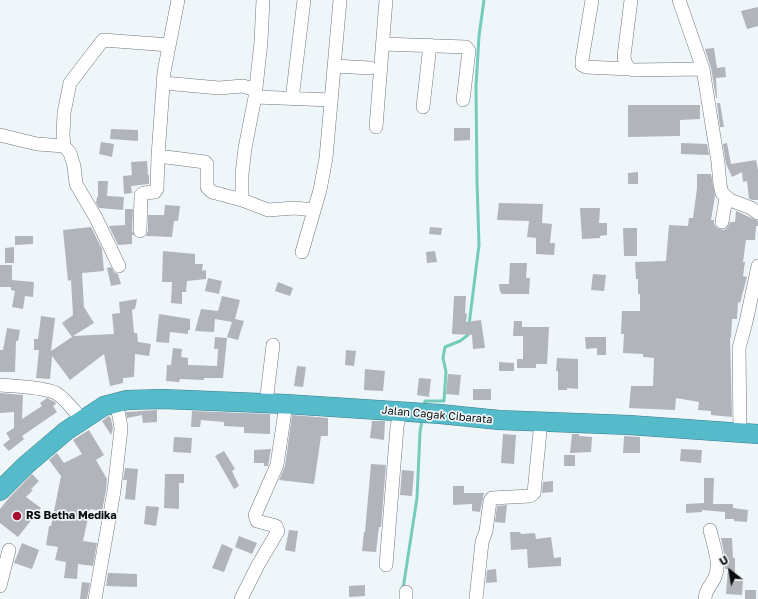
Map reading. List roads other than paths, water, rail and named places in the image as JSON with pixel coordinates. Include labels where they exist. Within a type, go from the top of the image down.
[{"type":"highway","name":"Jalan Cagak Cibarata","points":[[0,491],[36,456],[66,431],[94,412],[116,402],[127,400],[163,399],[286,404],[499,420],[749,433]]},
{"type":"street","points":[[140,232],[141,195],[144,193],[155,192],[157,188],[164,84],[169,44],[178,0]]},
{"type":"street","points":[[242,200],[242,174],[255,93],[261,42],[263,0]]},
{"type":"street","points":[[293,92],[304,0]]},
{"type":"street","points":[[302,252],[320,190],[326,158],[340,0]]},
{"type":"street","points":[[376,127],[386,0]]},
{"type":"street","points":[[592,0],[582,65],[586,67],[634,70],[703,70]]},
{"type":"street","points":[[629,69],[625,62],[624,56],[631,0]]},
{"type":"street","points":[[679,0],[703,70],[722,194],[726,198],[751,208],[758,213]]},
{"type":"street","points":[[119,266],[96,218],[76,184],[74,166],[70,153],[64,146],[64,114],[70,83],[102,41],[169,44]]},
{"type":"street","points":[[383,44],[466,47],[469,51],[463,100]]},
{"type":"street","points":[[423,107],[430,45]]},
{"type":"street","points":[[334,66],[370,68]]},
{"type":"street","points":[[164,84],[219,88],[243,86],[255,93],[331,100]]},
{"type":"street","points":[[0,135],[37,144],[64,146]]},
{"type":"street","points":[[158,156],[205,162],[207,164],[207,187],[210,191],[242,200],[268,210],[295,208],[313,210]]},
{"type":"street","points":[[722,222],[726,198]]},
{"type":"street","points":[[749,433],[739,348],[758,266]]},
{"type":"street","points":[[266,403],[272,345]]},
{"type":"street","points":[[0,385],[54,392],[67,402],[82,420]]},
{"type":"street","points":[[95,599],[114,491],[120,437],[120,421],[116,402]]},
{"type":"street","points":[[241,599],[258,565],[278,531],[276,526],[257,521],[254,515],[277,465],[286,404]]},
{"type":"street","points":[[386,565],[397,427],[400,412]]},
{"type":"street","points":[[476,599],[482,542],[486,531],[490,501],[492,498],[530,496],[534,493],[541,421]]},
{"type":"street","points":[[705,599],[706,592],[714,580],[717,571],[710,530]]},
{"type":"street","points":[[0,586],[9,550]]},
{"type":"waterway","points":[[469,325],[479,245],[476,87],[479,36],[484,0]]},
{"type":"waterway","points":[[424,407],[425,401],[444,401],[446,372],[443,358],[445,347],[460,341],[468,335],[468,333]]},
{"type":"waterway","points":[[403,589],[417,498],[420,432],[422,420]]},
{"type":"place","name":"RS Betha Medika","points":[[17,516]]}]
